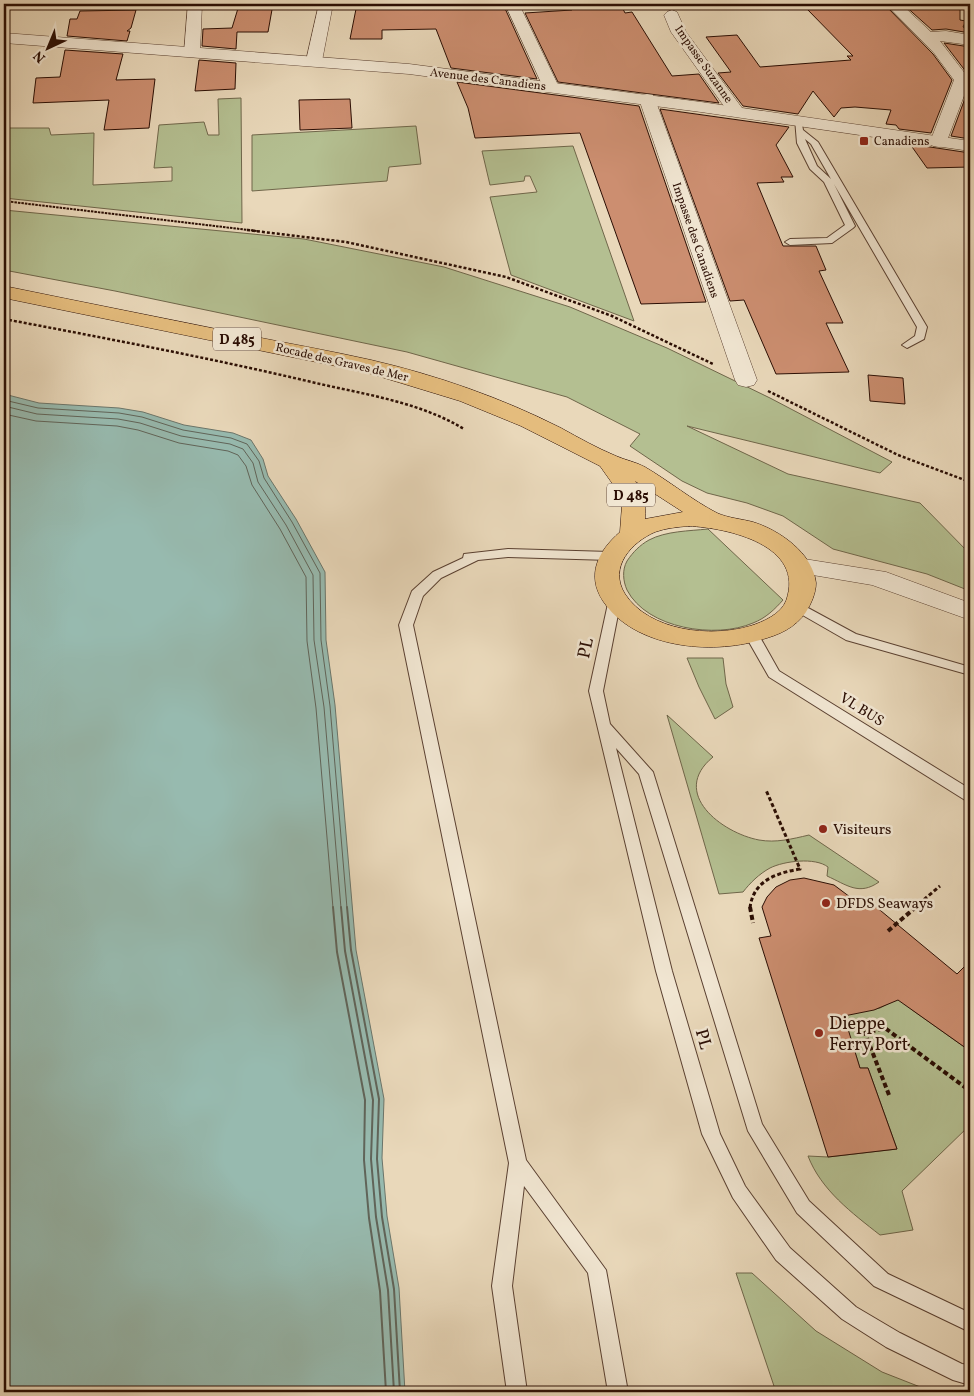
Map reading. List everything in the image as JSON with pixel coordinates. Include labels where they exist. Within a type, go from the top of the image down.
[{"type":"main road","name":"Rocade des Graves de Mer","points":[[4,292],[369,366],[468,396],[528,421],[608,461],[633,470],[712,520]]},
{"type":"main road","name":"D 485","points":[[608,461],[630,490],[634,504],[632,534]]},
{"type":"main road","points":[[712,520],[740,525],[765,535],[785,549],[798,566],[803,586],[797,606],[786,618],[771,628],[752,635],[727,639],[700,639],[673,635],[650,626],[630,614],[616,600],[608,585],[606,570],[610,556],[619,544],[632,534],[648,526],[668,521],[712,520]]},
{"type":"street","points":[[192,53],[195,4]]},
{"type":"street","points":[[314,62],[326,4]]},
{"type":"street","points":[[512,4],[551,87]]},
{"type":"street","points":[[893,4],[958,72],[962,80],[939,142]]},
{"type":"street","name":"Impasse Suzanne","points":[[672,15],[679,32],[737,112]]},
{"type":"street","points":[[925,37],[946,36],[970,40]]},
{"type":"street","name":"Avenue des Canadiens","points":[[4,38],[408,69],[737,112],[798,126],[970,146]]},
{"type":"street","name":"Impasse des Canadiens","points":[[647,99],[746,380]]},
{"type":"street","points":[[798,566],[877,578],[970,612]]},
{"type":"lane","points":[[790,242],[829,241],[850,226],[828,181],[813,167],[801,143],[798,126]]},
{"type":"lane","points":[[798,126],[814,142],[922,327],[920,337],[907,344]]},
{"type":"lane","points":[[517,1392],[502,1286],[518,1163],[406,624],[417,594],[437,574],[472,559],[468,557],[508,552],[610,556]]},
{"type":"lane","name":"PL","points":[[616,600],[596,690],[664,970],[711,1134],[739,1192],[783,1254],[849,1313],[894,1340],[960,1373],[970,1375]]},
{"type":"lane","points":[[797,606],[851,636],[970,671]]},
{"type":"lane","name":"VL BUS","points":[[752,635],[774,674],[970,796]]},
{"type":"lane","points":[[603,724],[646,772],[754,1126],[803,1208],[881,1280],[970,1323]]},
{"type":"lane","points":[[518,1163],[597,1270],[618,1392]]},
{"type":"path","points":[[4,201],[346,242],[506,277],[612,316],[898,455],[970,482]]},
{"type":"path","points":[[4,318],[298,378],[450,419],[464,429]]},
{"type":"path","points":[[754,923],[750,906],[754,891],[765,880],[779,873],[800,869],[766,790]]},
{"type":"path","points":[[888,931],[940,886]]},
{"type":"path","points":[[890,1095],[865,1033],[885,1028],[970,1091]]},
{"type":"green space","points":[[241,98],[242,223],[4,198],[4,128],[49,128],[51,135],[94,133],[93,185],[172,181],[172,167],[154,168],[159,125],[204,122],[208,135],[219,135],[218,99]]},
{"type":"green space","points":[[416,126],[421,164],[389,167],[387,181],[252,191],[252,135]]},
{"type":"green space","points":[[573,146],[634,321],[511,275],[490,197],[537,192],[530,176],[525,176],[524,181],[490,185],[482,151]]},
{"type":"green space","points":[[4,210],[304,239],[444,267],[570,307],[667,348],[770,398],[892,462],[880,473],[687,426],[788,474],[920,503],[970,554],[970,591],[927,574],[833,549],[783,516],[747,503],[707,493],[682,481],[630,446],[640,434],[567,397],[407,352],[115,291],[4,270]]},
{"type":"green space","points":[[708,529],[783,600],[762,619],[738,628],[721,630],[702,630],[684,627],[666,622],[650,614],[637,603],[627,590],[624,576],[625,564],[643,544],[663,535]]},
{"type":"green space","points":[[687,658],[723,658],[726,684],[733,707],[715,719]]},
{"type":"green space","points":[[667,715],[713,757],[701,771],[696,784],[698,797],[717,820],[745,836],[765,841],[778,841],[809,835],[879,882],[865,888],[853,888],[827,876],[828,867],[822,864],[799,861],[783,863],[770,868],[755,879],[743,892],[719,894]]},
{"type":"green space","points":[[908,993],[911,1009],[970,1051],[970,1125],[902,1191],[913,1230],[880,1235],[838,1200],[821,1180],[808,1156],[828,1157],[897,1149],[868,1068],[860,1068],[843,1015],[880,1008]]},
{"type":"green space","points":[[736,1273],[752,1273],[816,1331],[882,1372],[933,1392],[776,1392]]},
{"type":"water","points":[[4,394],[39,403],[119,408],[143,412],[184,425],[233,433],[251,440],[263,459],[268,476],[296,519],[325,572],[326,640],[335,705],[356,950],[384,1099],[382,1158],[387,1216],[399,1288],[405,1392],[4,1392]]},
{"type":"building","points":[[273,4],[268,32],[237,32],[236,49],[202,46],[203,29],[232,28],[239,5]]},
{"type":"building","points":[[357,4],[430,4],[431,6],[503,4],[537,79],[451,68],[436,29],[382,30],[382,39],[350,39]]},
{"type":"building","points":[[884,4],[933,54],[952,80],[931,133],[899,129],[896,125],[886,124],[891,110],[855,107],[841,108],[834,117],[813,91],[798,114],[743,106],[718,73],[731,72],[706,37],[737,35],[760,67],[851,60],[847,56],[853,56],[806,8]]},
{"type":"building","points":[[903,4],[960,4],[960,20],[966,21],[963,27],[970,30],[970,33],[946,29],[932,30]]},
{"type":"building","points":[[621,5],[625,13],[632,12],[672,76],[699,74],[719,103],[558,82],[525,13],[572,10],[571,7]]},
{"type":"building","points":[[136,10],[131,28],[127,31],[130,31],[127,41],[67,36],[70,19],[77,19],[80,11]]},
{"type":"building","points":[[944,43],[970,47],[970,77]]},
{"type":"building","points":[[65,50],[123,54],[116,80],[155,79],[149,128],[104,130],[109,100],[33,103],[36,78],[60,77]]},
{"type":"building","points":[[199,60],[236,63],[235,89],[195,91]]},
{"type":"building","points":[[457,82],[639,106],[706,302],[641,304],[580,133],[475,138],[468,108]]},
{"type":"building","points":[[970,85],[970,139],[951,136]]},
{"type":"building","points":[[350,99],[352,128],[300,130],[299,100]]},
{"type":"building","points":[[660,109],[789,127],[776,145],[793,177],[781,177],[784,182],[757,183],[783,246],[816,246],[826,270],[819,271],[843,323],[826,323],[849,372],[776,374],[744,300],[730,301]]},
{"type":"building","points":[[910,144],[970,153],[970,167],[927,168]]},
{"type":"building","points":[[868,375],[903,378],[905,404],[870,401]]},
{"type":"building","name":"Dieppe Ferry Port","points":[[804,878],[834,885],[862,906],[869,901],[957,974],[970,961],[970,1051],[898,1000],[874,1010],[844,1016],[860,1068],[868,1068],[897,1149],[828,1157],[759,938],[771,936],[762,907],[767,897],[776,887],[790,880]]},
{"type":"place","name":"Canadiens","points":[[864,141]]},
{"type":"place","name":"Visiteurs","points":[[823,829]]},
{"type":"place","name":"DFDS Seaways","points":[[826,903]]},
{"type":"place","name":"Dieppe Ferry Port","points":[[819,1033]]}]
